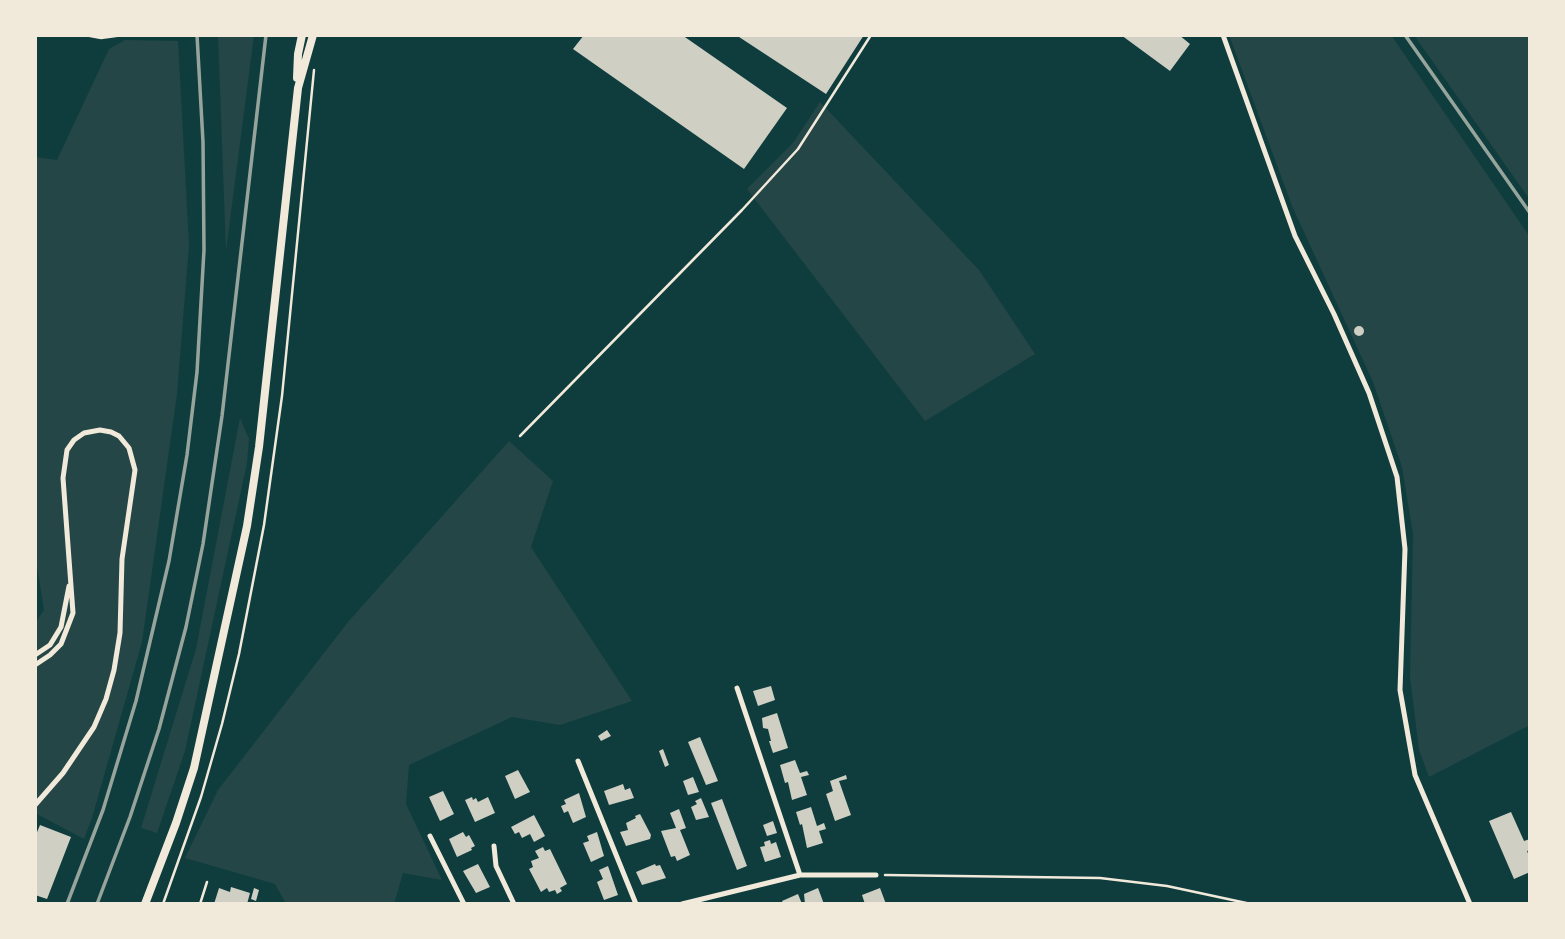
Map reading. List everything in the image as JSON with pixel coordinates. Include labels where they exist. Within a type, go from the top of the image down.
[{"type":"main road","points":[[145,904],[194,768],[247,526],[259,447],[302,35]]},
{"type":"main road","points":[[298,88],[313,35]]},
{"type":"street","points":[[1223,35],[1295,236],[1369,393],[1397,477],[1405,549],[1400,690],[1415,775],[1470,904]]},
{"type":"street","points":[[35,665],[57,650],[72,622],[73,603],[63,478],[65,457],[74,440],[84,433],[100,429],[111,432],[119,436],[129,448],[135,470],[122,559],[120,633],[114,670],[94,727],[63,773],[35,805]]},
{"type":"street","points":[[35,655],[50,645],[61,627],[69,576]]},
{"type":"street","points":[[737,688],[800,875]]},
{"type":"street","points":[[578,761],[636,904]]},
{"type":"street","points":[[430,836],[464,904]]},
{"type":"street","points":[[494,846],[496,866],[514,904]]},
{"type":"street","points":[[682,904],[800,875],[876,875]]},
{"type":"lane","points":[[85,35],[123,35]]},
{"type":"lane","points":[[200,904],[207,882]]},
{"type":"path","points":[[520,436],[742,210],[797,149],[872,35]]},
{"type":"path","points":[[163,904],[201,797],[222,724],[239,654],[264,525],[282,396],[315,64]]},
{"type":"path","points":[[876,875],[1100,878],[1167,886],[1251,904]]},
{"type":"shaded area","points":[[218,35],[254,35],[226,251]]},
{"type":"shaded area","points":[[1229,35],[1391,35],[1530,237],[1530,725],[1429,777],[1419,750],[1410,677],[1413,534],[1402,467],[1373,382],[1292,206]]},
{"type":"shaded area","points":[[1414,35],[1530,35],[1530,200]]},
{"type":"shaded area","points":[[125,40],[178,41],[189,245],[177,394],[142,642],[84,839],[35,813],[35,623],[44,610],[35,554],[35,157],[57,160],[109,49]]},
{"type":"shaded area","points":[[820,102],[979,270],[1035,354],[925,421],[747,189],[793,143]]},
{"type":"shaded area","points":[[240,418],[249,439],[247,463],[185,751],[157,833],[141,828],[196,649]]},
{"type":"shaded area","points":[[509,441],[553,481],[531,547],[632,701],[560,725],[512,717],[409,765],[406,804],[442,880],[403,873],[394,904],[286,904],[275,884],[185,858],[218,790],[348,622]]},
{"type":"building","points":[[584,35],[682,35],[787,108],[744,169],[573,49]]},
{"type":"building","points":[[736,35],[864,35],[826,94]]},
{"type":"building","points":[[1121,35],[1179,35],[1190,44],[1170,71]]},
{"type":"building","points":[[1359,326],[1363,327],[1363,335],[1359,336],[1355,335],[1354,331],[1355,327]]},
{"type":"building","points":[[771,686],[775,700],[758,706],[753,691]]},
{"type":"building","points":[[777,713],[788,748],[773,753],[768,729],[763,728],[762,718]]},
{"type":"building","points":[[607,730],[611,736],[601,741],[598,736]]},
{"type":"building","points":[[700,737],[718,781],[706,785],[688,742]]},
{"type":"building","points":[[663,749],[669,765],[665,767],[659,751]]},
{"type":"building","points":[[795,760],[800,773],[807,771],[809,775],[801,777],[807,795],[792,800],[780,765]]},
{"type":"building","points":[[518,770],[530,792],[515,799],[505,776]]},
{"type":"building","points":[[846,775],[847,779],[839,781],[851,815],[835,821],[826,794],[833,791],[830,781]]},
{"type":"building","points":[[693,777],[699,792],[688,795],[683,781]]},
{"type":"building","points":[[623,784],[625,790],[630,788],[634,798],[609,805],[604,791]]},
{"type":"building","points":[[443,791],[454,814],[440,821],[429,797]]},
{"type":"building","points":[[579,793],[586,817],[573,823],[568,811],[564,813],[561,806],[566,804],[564,800]]},
{"type":"building","points":[[472,797],[478,802],[488,797],[495,813],[475,822],[465,800]]},
{"type":"building","points":[[701,798],[709,817],[696,820],[691,807]]},
{"type":"building","points":[[722,799],[747,866],[737,870],[711,803]]},
{"type":"building","points":[[811,807],[817,826],[824,823],[826,829],[819,831],[823,843],[807,848],[802,824],[800,825],[796,812]]},
{"type":"building","points":[[679,809],[686,828],[680,830],[690,855],[677,861],[675,856],[671,857],[661,831],[676,828],[670,813]]},
{"type":"building","points":[[1511,812],[1524,841],[1530,839],[1530,850],[1527,851],[1530,872],[1514,879],[1489,821]]},
{"type":"building","points":[[640,814],[651,835],[650,839],[626,846],[620,832],[628,830],[626,823]]},
{"type":"building","points":[[534,815],[545,836],[534,842],[530,834],[522,838],[519,832],[515,834],[511,827]]},
{"type":"building","points":[[773,821],[777,833],[767,836],[763,825]]},
{"type":"building","points":[[40,825],[71,837],[47,899],[35,895],[35,837]]},
{"type":"building","points":[[463,832],[466,837],[469,835],[475,846],[457,857],[449,839]]},
{"type":"building","points":[[597,832],[604,856],[591,862],[583,843],[589,841],[587,836]]},
{"type":"building","points":[[770,840],[771,844],[776,842],[781,857],[765,862],[760,847]]},
{"type":"building","points":[[543,847],[545,851],[550,849],[567,884],[560,888],[562,891],[557,894],[555,890],[549,892],[547,888],[541,892],[529,869],[533,867],[531,861],[539,858],[535,851]]},
{"type":"building","points":[[478,864],[490,887],[476,893],[463,871]]},
{"type":"building","points":[[655,864],[660,865],[666,878],[642,885],[636,872]]},
{"type":"building","points":[[608,866],[618,895],[604,900],[597,882],[603,879],[599,870]]},
{"type":"building","points":[[231,887],[250,893],[247,904],[214,904],[219,888],[230,892]]},
{"type":"building","points":[[254,888],[259,890],[256,901],[251,899]]},
{"type":"building","points":[[818,888],[824,904],[805,904],[804,894]]},
{"type":"building","points":[[880,888],[886,904],[865,904],[862,895]]},
{"type":"building","points":[[798,894],[802,904],[783,904],[782,901]]},
{"type":"railway","points":[[67,904],[103,810],[136,701],[169,561],[187,455],[197,372],[204,250],[203,142],[197,35]]},
{"type":"railway","points":[[97,904],[159,729],[186,627],[203,544],[222,416],[266,35]]},
{"type":"railway","points":[[1405,35],[1530,213]]}]
